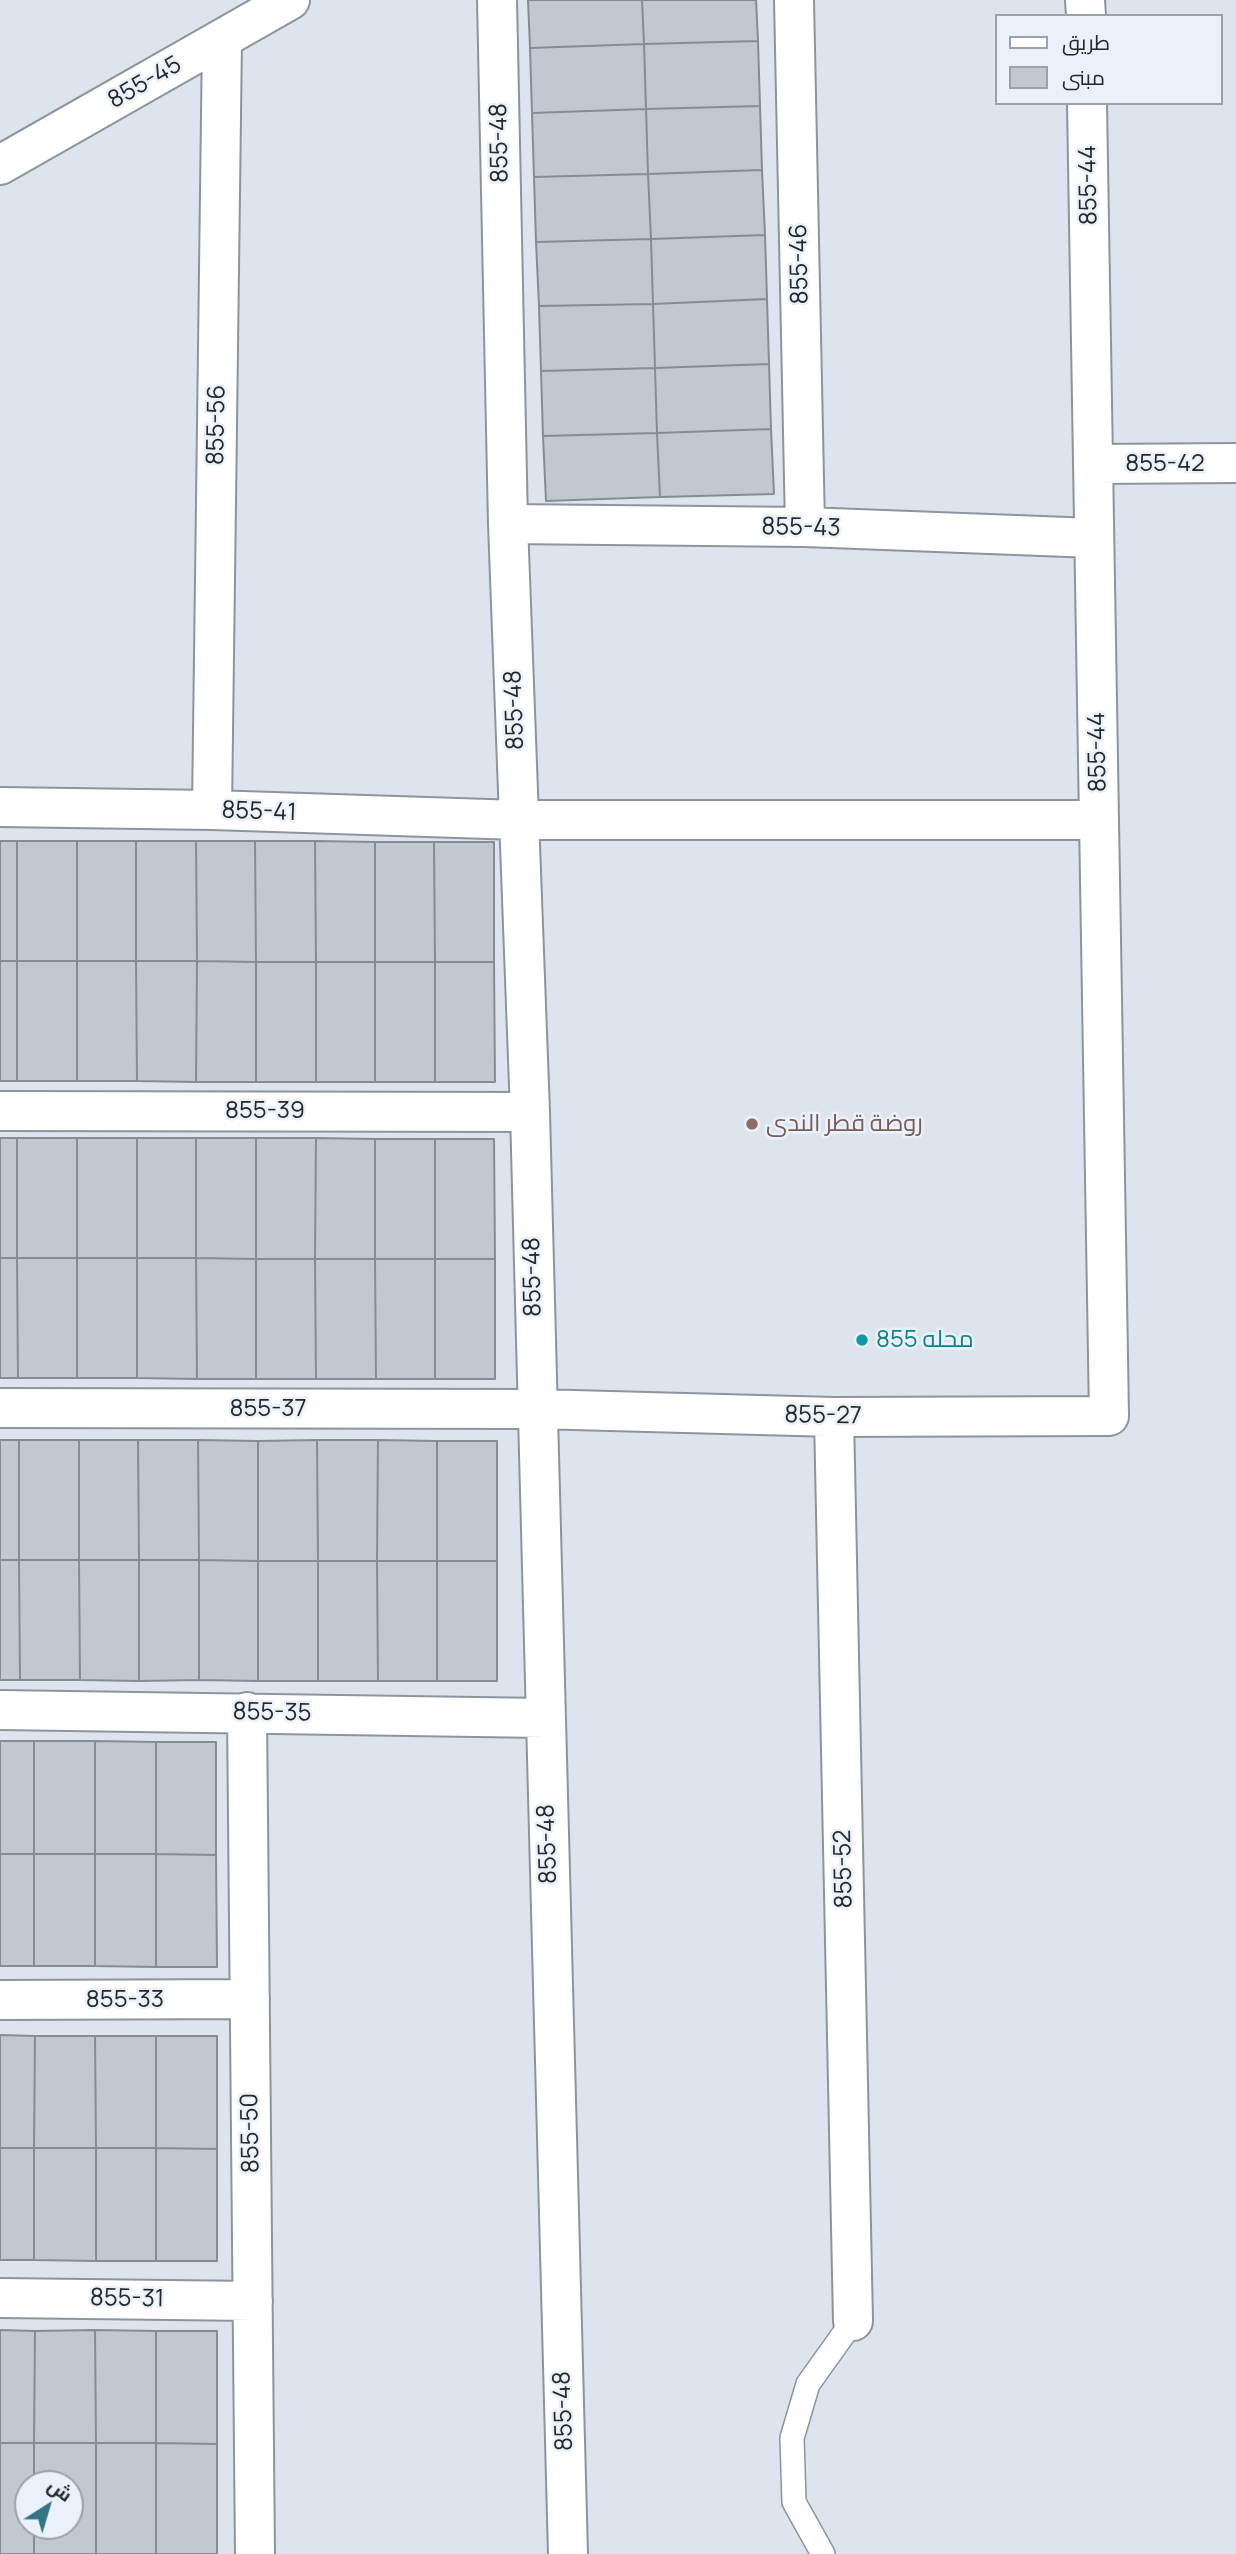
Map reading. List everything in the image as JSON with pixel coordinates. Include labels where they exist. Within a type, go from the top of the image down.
[{"type":"street","name":"855-45","points":[[0,165],[290,0]]},
{"type":"street","name":"855-48","points":[[497,0],[508,524],[530,1112],[568,2554]]},
{"type":"street","name":"855-46","points":[[794,0],[805,527]]},
{"type":"street","name":"855-56","points":[[212,810],[222,39]]},
{"type":"street","name":"855-44","points":[[519,820],[1099,820],[1087,105]]},
{"type":"street","name":"855-42","points":[[1094,464],[1236,463]]},
{"type":"street","name":"855-43","points":[[508,524],[805,527],[1094,538]]},
{"type":"street","name":"855-41","points":[[0,807],[212,810],[519,820]]},
{"type":"street","name":"855-27","points":[[537,1409],[834,1417],[1109,1416],[1099,820]]},
{"type":"street","name":"855-39","points":[[0,1111],[530,1112]]},
{"type":"street","name":"855-37","points":[[0,1408],[537,1409]]},
{"type":"street","name":"855-52","points":[[834,1417],[853,2321]]},
{"type":"street","name":"855-35","points":[[0,1710],[544,1718]]},
{"type":"street","name":"855-50","points":[[247,1712],[255,2554]]},
{"type":"street","name":"855-33","points":[[0,2000],[250,2000]]},
{"type":"street","name":"855-31","points":[[0,2298],[253,2301]]},
{"type":"lane","points":[[823,2554],[794,2502],[792,2438],[808,2384],[853,2321]]},
{"type":"building","points":[[528,0],[642,0],[644,44],[530,48]]},
{"type":"building","points":[[642,0],[756,0],[758,41],[644,44]]},
{"type":"building","points":[[758,41],[760,106],[646,109],[644,44]]},
{"type":"building","points":[[644,44],[646,109],[532,113],[530,48]]},
{"type":"building","points":[[760,106],[762,170],[648,174],[646,109]]},
{"type":"building","points":[[646,109],[648,174],[534,177],[532,113]]},
{"type":"building","points":[[762,170],[765,235],[651,239],[648,174]]},
{"type":"building","points":[[648,174],[651,239],[536,242],[534,177]]},
{"type":"building","points":[[765,235],[767,299],[653,304],[651,239]]},
{"type":"building","points":[[651,239],[653,304],[539,306],[536,242]]},
{"type":"building","points":[[767,299],[769,364],[655,368],[653,304]]},
{"type":"building","points":[[653,304],[655,368],[541,371],[539,306]]},
{"type":"building","points":[[769,364],[771,429],[657,433],[655,368]]},
{"type":"building","points":[[655,368],[657,433],[543,436],[541,371]]},
{"type":"building","points":[[771,429],[774,494],[660,497],[657,433]]},
{"type":"building","points":[[657,433],[660,497],[546,501],[543,436]]},
{"type":"building","points":[[0,841],[17,841],[17,961],[0,961]]},
{"type":"building","points":[[17,841],[77,841],[77,961],[17,961]]},
{"type":"building","points":[[77,841],[136,841],[136,961],[77,961]]},
{"type":"building","points":[[136,841],[196,841],[197,961],[136,961]]},
{"type":"building","points":[[196,841],[255,841],[256,962],[197,961]]},
{"type":"building","points":[[255,841],[315,841],[316,962],[256,962]]},
{"type":"building","points":[[315,841],[375,842],[375,962],[316,962]]},
{"type":"building","points":[[375,842],[434,842],[435,962],[375,962]]},
{"type":"building","points":[[434,842],[494,842],[494,962],[435,962]]},
{"type":"building","points":[[0,961],[17,961],[17,1081],[0,1081]]},
{"type":"building","points":[[17,961],[77,961],[77,1081],[17,1081]]},
{"type":"building","points":[[77,961],[136,961],[137,1081],[77,1081]]},
{"type":"building","points":[[136,961],[197,961],[196,1082],[137,1081]]},
{"type":"building","points":[[197,961],[256,962],[256,1082],[196,1082]]},
{"type":"building","points":[[256,962],[316,962],[316,1082],[256,1082]]},
{"type":"building","points":[[316,962],[375,962],[375,1082],[316,1082]]},
{"type":"building","points":[[375,962],[435,962],[435,1082],[375,1082]]},
{"type":"building","points":[[435,962],[494,962],[495,1082],[435,1082]]},
{"type":"building","points":[[0,1138],[17,1138],[17,1258],[0,1258]]},
{"type":"building","points":[[17,1138],[77,1138],[77,1258],[17,1258]]},
{"type":"building","points":[[77,1138],[137,1138],[137,1258],[77,1258]]},
{"type":"building","points":[[137,1138],[196,1138],[196,1258],[137,1258]]},
{"type":"building","points":[[196,1138],[256,1138],[256,1259],[196,1258]]},
{"type":"building","points":[[256,1138],[316,1138],[315,1259],[256,1259]]},
{"type":"building","points":[[316,1138],[375,1139],[375,1259],[315,1259]]},
{"type":"building","points":[[375,1139],[435,1139],[435,1259],[375,1259]]},
{"type":"building","points":[[435,1139],[494,1139],[495,1259],[435,1259]]},
{"type":"building","points":[[0,1258],[17,1258],[18,1378],[0,1378]]},
{"type":"building","points":[[17,1258],[77,1258],[77,1378],[18,1378]]},
{"type":"building","points":[[77,1258],[137,1258],[137,1378],[77,1378]]},
{"type":"building","points":[[137,1258],[196,1258],[197,1379],[137,1378]]},
{"type":"building","points":[[196,1258],[256,1259],[256,1379],[197,1379]]},
{"type":"building","points":[[256,1259],[315,1259],[316,1379],[256,1379]]},
{"type":"building","points":[[315,1259],[375,1259],[376,1379],[316,1379]]},
{"type":"building","points":[[375,1259],[435,1259],[435,1379],[376,1379]]},
{"type":"building","points":[[435,1259],[495,1259],[495,1379],[435,1379]]},
{"type":"building","points":[[0,1440],[19,1440],[19,1560],[0,1560]]},
{"type":"building","points":[[19,1440],[79,1440],[79,1560],[19,1560]]},
{"type":"building","points":[[79,1440],[138,1440],[139,1560],[79,1560]]},
{"type":"building","points":[[138,1440],[198,1440],[199,1560],[139,1560]]},
{"type":"building","points":[[198,1440],[258,1441],[258,1561],[199,1560]]},
{"type":"building","points":[[317,1440],[378,1440],[377,1561],[318,1561]]},
{"type":"building","points":[[317,1440],[318,1561],[258,1561],[258,1441]]},
{"type":"building","points":[[378,1440],[437,1441],[437,1561],[377,1561]]},
{"type":"building","points":[[437,1441],[497,1441],[497,1561],[437,1561]]},
{"type":"building","points":[[0,1560],[19,1560],[20,1680],[0,1680]]},
{"type":"building","points":[[19,1560],[79,1560],[80,1680],[20,1680]]},
{"type":"building","points":[[79,1560],[139,1560],[139,1681],[80,1680]]},
{"type":"building","points":[[139,1560],[199,1560],[199,1680],[139,1681]]},
{"type":"building","points":[[199,1560],[258,1561],[258,1681],[199,1680]]},
{"type":"building","points":[[258,1561],[318,1561],[318,1681],[258,1681]]},
{"type":"building","points":[[318,1561],[377,1561],[378,1681],[318,1681]]},
{"type":"building","points":[[377,1561],[437,1561],[437,1681],[378,1681]]},
{"type":"building","points":[[437,1561],[497,1561],[497,1681],[437,1681]]},
{"type":"building","points":[[0,1741],[34,1741],[34,1854],[0,1854]]},
{"type":"building","points":[[34,1741],[95,1741],[95,1854],[34,1854]]},
{"type":"building","points":[[95,1741],[156,1742],[156,1854],[95,1854]]},
{"type":"building","points":[[156,1742],[216,1742],[216,1855],[156,1854]]},
{"type":"building","points":[[0,1854],[34,1854],[34,1966],[0,1966]]},
{"type":"building","points":[[34,1854],[95,1854],[95,1966],[34,1966]]},
{"type":"building","points":[[95,1854],[156,1854],[156,1967],[95,1966]]},
{"type":"building","points":[[156,1854],[216,1855],[217,1967],[156,1967]]},
{"type":"building","points":[[0,2035],[35,2036],[34,2148],[0,2148]]},
{"type":"building","points":[[35,2036],[95,2036],[96,2148],[34,2148]]},
{"type":"building","points":[[95,2036],[156,2036],[156,2148],[96,2148]]},
{"type":"building","points":[[156,2036],[217,2036],[217,2149],[156,2148]]},
{"type":"building","points":[[0,2148],[34,2148],[34,2260],[0,2260]]},
{"type":"building","points":[[34,2148],[96,2148],[96,2261],[34,2260]]},
{"type":"building","points":[[96,2148],[156,2148],[156,2261],[96,2261]]},
{"type":"building","points":[[156,2148],[217,2149],[217,2261],[156,2261]]},
{"type":"building","points":[[0,2330],[35,2331],[34,2443],[0,2443]]},
{"type":"building","points":[[95,2330],[96,2443],[34,2443],[35,2331]]},
{"type":"building","points":[[95,2330],[156,2331],[156,2443],[96,2443]]},
{"type":"building","points":[[156,2331],[217,2331],[217,2444],[156,2443]]},
{"type":"building","points":[[0,2443],[34,2443],[34,2470],[14,2470],[14,2540],[34,2540],[34,2554],[0,2554]]},
{"type":"building","points":[[34,2443],[96,2443],[96,2554],[34,2554],[34,2540],[84,2540],[84,2470],[34,2470]]},
{"type":"building","points":[[96,2443],[156,2443],[156,2554],[96,2554]]},
{"type":"building","points":[[156,2443],[217,2444],[217,2554],[156,2554]]},
{"type":"place","name":"روضة قطر الندى","points":[[752,1124]]},
{"type":"place","name":"محله 855","points":[[862,1340]]}]
